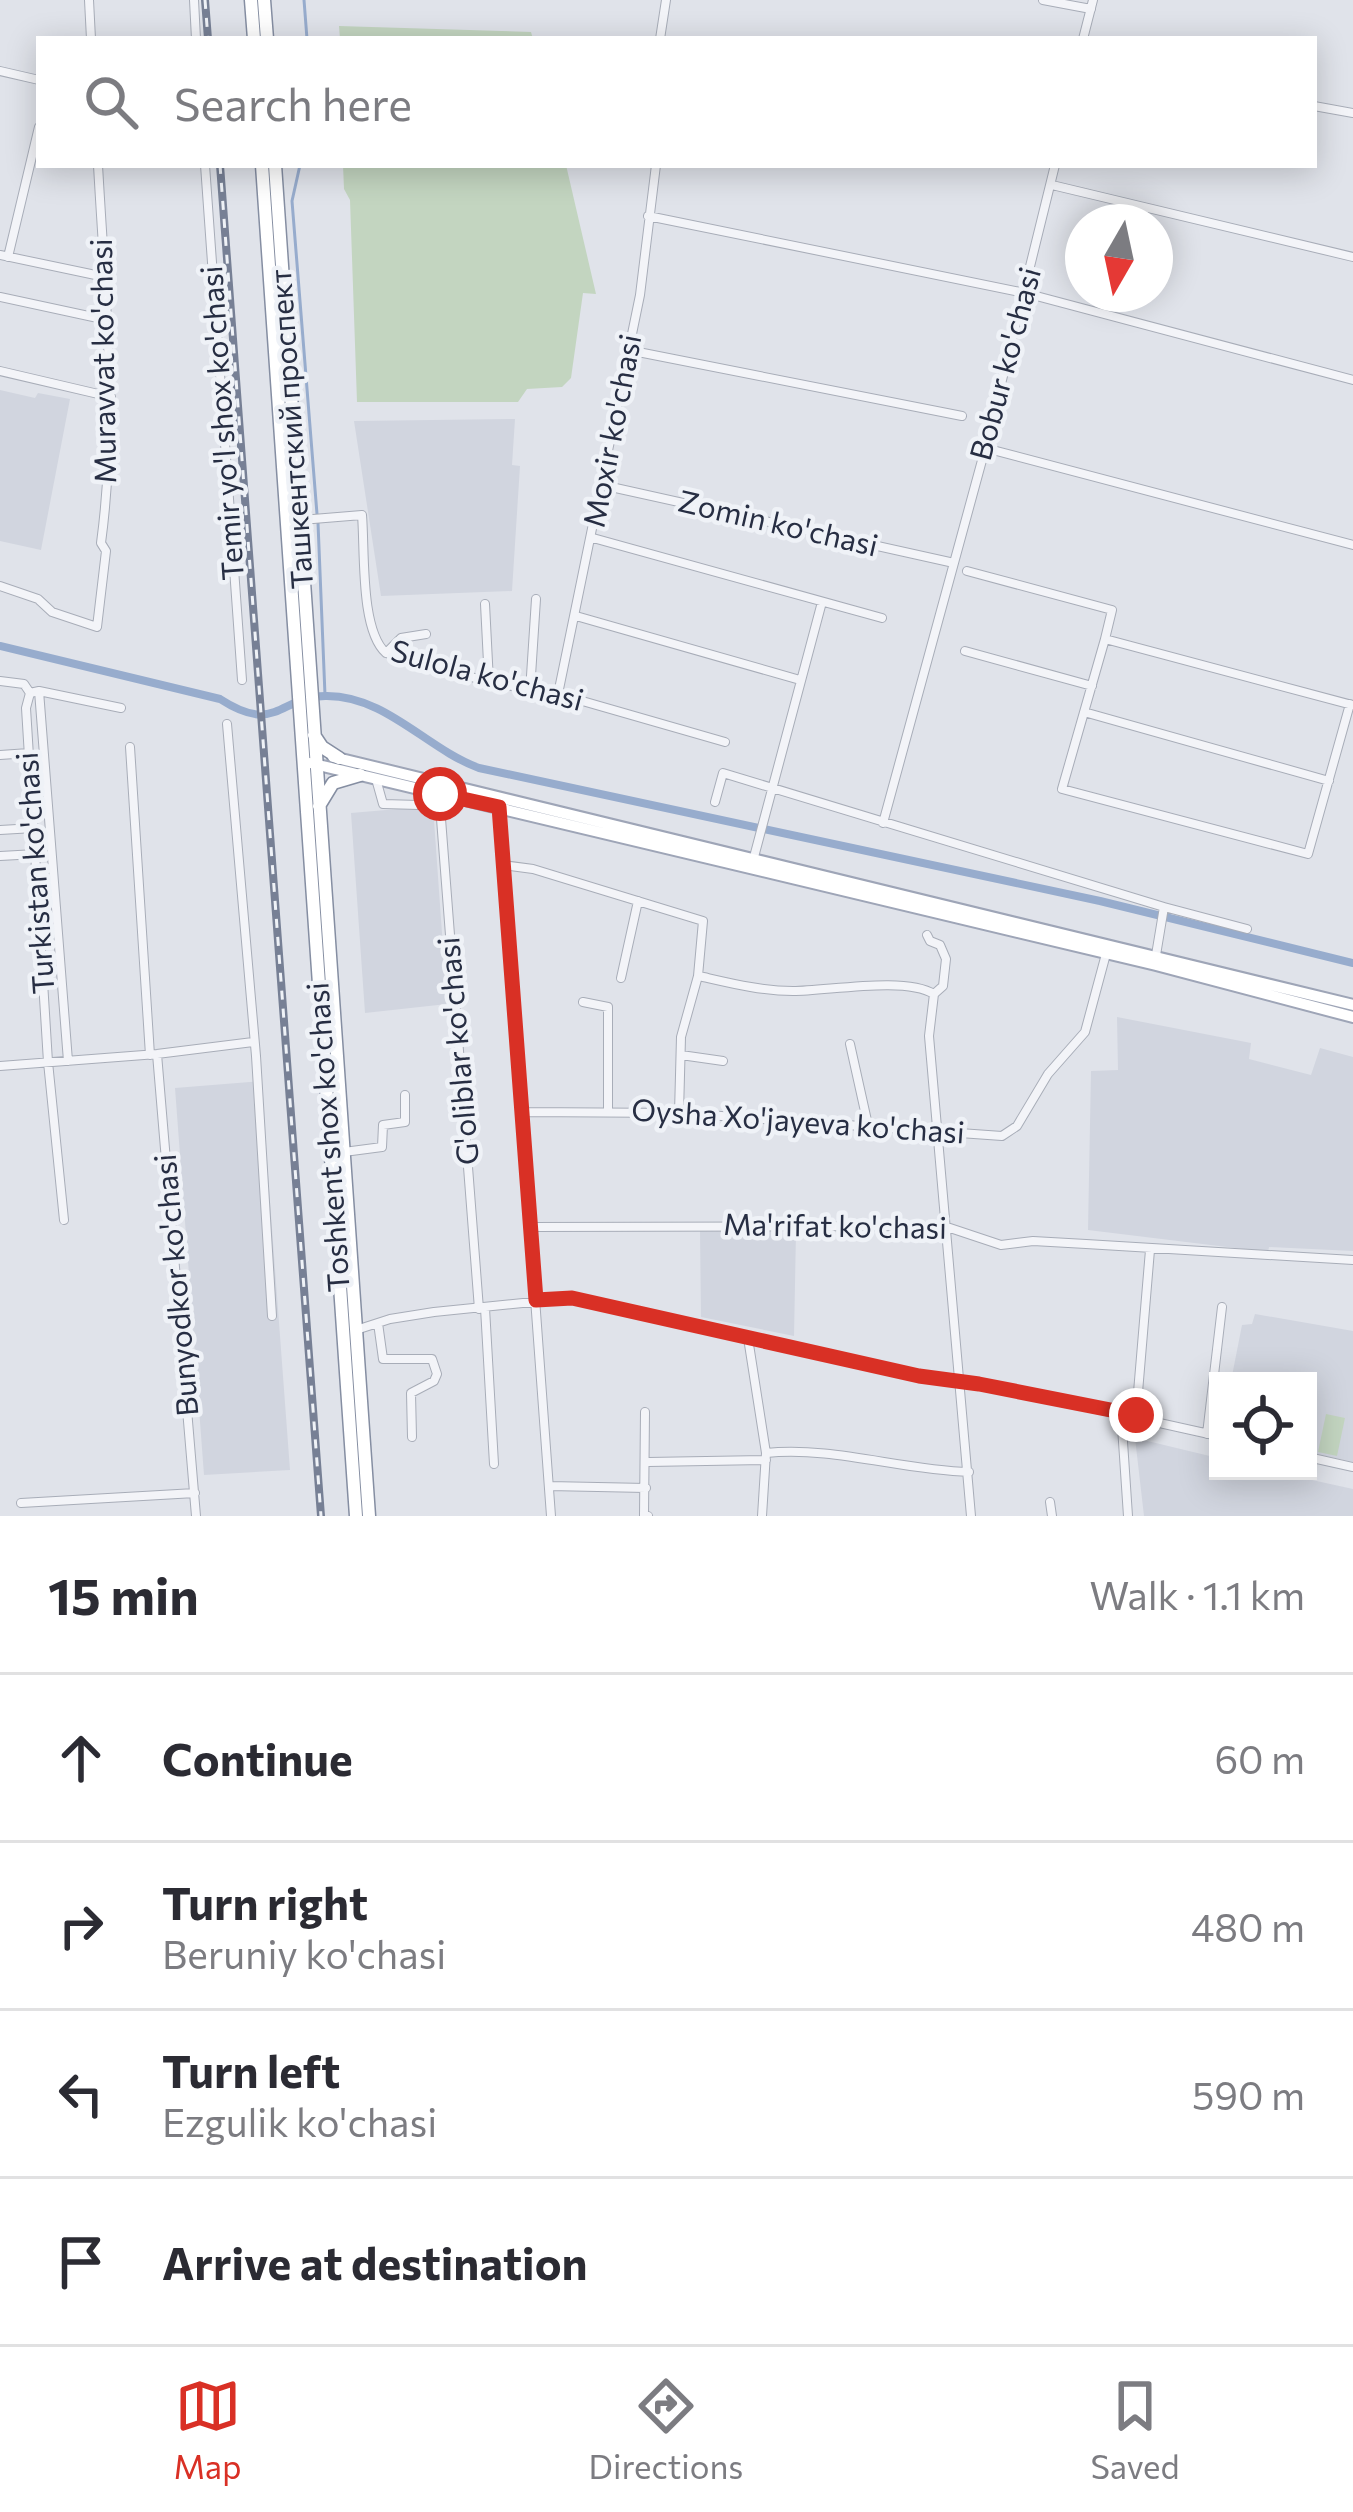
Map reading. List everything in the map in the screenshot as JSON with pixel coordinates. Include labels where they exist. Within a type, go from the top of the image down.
[{"type":"highway","points":[[251,0],[254,36]]},
{"type":"highway","points":[[264,0],[266,36]]},
{"type":"highway","points":[[262,168],[312,808]]},
{"type":"highway","name":"Ташкентский проспект","points":[[275,168],[305,519],[304,702]]},
{"type":"highway","points":[[304,702],[322,748],[339,758]]},
{"type":"highway","points":[[310,759],[313,730]]},
{"type":"highway","points":[[312,808],[333,783],[360,775]]},
{"type":"highway","name":"Toshkent shox ko'chasi","points":[[312,808],[369,1516]]},
{"type":"highway","name":"Toshkent shox ko'chasi","points":[[312,808],[356,1516]]},
{"type":"main road","points":[[310,759],[339,758],[1353,1005]]},
{"type":"main road","points":[[310,759],[376,779],[1106,954],[1258,999],[1353,1017]]},
{"type":"street","points":[[89,0],[92,36]]},
{"type":"street","points":[[194,0],[196,36]]},
{"type":"street","points":[[660,36],[666,0]]},
{"type":"street","points":[[1043,0],[1092,5],[1084,36]]},
{"type":"street","points":[[0,71],[36,79]]},
{"type":"street","points":[[1317,107],[1353,113]]},
{"type":"street","points":[[36,139],[4,256],[105,277]]},
{"type":"street","name":"Muravvat ko'chasi","points":[[0,586],[38,599],[52,612],[97,627],[106,551],[101,543],[109,483],[111,397],[98,168]]},
{"type":"street","name":"Temir yo'l shox ko'chasi","points":[[205,168],[242,680]]},
{"type":"street","name":"Moxir ko'chasi","points":[[558,694],[640,295],[656,168]]},
{"type":"street","name":"Bobur ko'chasi","points":[[883,823],[985,448],[1052,185],[1052,168]]},
{"type":"street","points":[[1052,185],[1353,257]]},
{"type":"street","points":[[648,216],[1025,292],[1353,380]]},
{"type":"street","points":[[0,297],[107,320]]},
{"type":"street","points":[[628,350],[962,416]]},
{"type":"street","points":[[0,371],[111,397]]},
{"type":"street","points":[[985,448],[1353,544]]},
{"type":"street","name":"Zomin ko'chasi","points":[[602,485],[954,563]]},
{"type":"street","name":"Sulola ko'chasi","points":[[305,519],[362,515],[370,625],[375,643],[386,653],[489,682],[558,694],[725,742]]},
{"type":"street","points":[[593,538],[882,618]]},
{"type":"street","points":[[967,571],[1112,610],[1062,789],[1308,854],[1352,705],[1105,639]]},
{"type":"street","points":[[530,691],[536,598]]},
{"type":"street","points":[[754,857],[822,602]]},
{"type":"street","points":[[485,604],[489,682]]},
{"type":"street","points":[[576,616],[800,680]]},
{"type":"street","points":[[386,653],[401,638],[426,634]]},
{"type":"street","points":[[965,651],[1092,686]]},
{"type":"street","points":[[0,681],[121,708]]},
{"type":"street","name":"Turkistan ko'chasi","points":[[35,692],[26,708],[48,1062],[64,1220]]},
{"type":"street","name":"Turkistan ko'chasi","points":[[35,692],[68,1061]]},
{"type":"street","points":[[1084,712],[1329,781]]},
{"type":"street","points":[[226,724],[272,1316]]},
{"type":"street","name":"Bunyodkor ko'chasi","points":[[130,747],[196,1516]]},
{"type":"street","points":[[0,755],[29,753]]},
{"type":"street","points":[[715,802],[723,773],[1164,909],[1247,929]]},
{"type":"street","points":[[376,779],[382,804],[419,806],[434,792]]},
{"type":"street","name":"G'oliblar ko'chasi","points":[[434,792],[494,1464]]},
{"type":"street","points":[[499,807],[551,1516]]},
{"type":"street","points":[[0,830],[34,828]]},
{"type":"street","points":[[0,856],[36,854]]},
{"type":"street","points":[[503,865],[533,868],[703,921],[698,976],[681,1037],[679,1113]]},
{"type":"street","points":[[621,978],[638,901]]},
{"type":"street","points":[[1156,955],[1164,909]]},
{"type":"street","points":[[927,934],[940,945],[946,959],[944,986],[934,994],[928,1036],[971,1516]]},
{"type":"street","name":"Oysha Xo'jayeva ko'chasi","points":[[522,1112],[679,1113],[1002,1136],[1011,1133],[1048,1074],[1085,1032],[1106,954]]},
{"type":"street","points":[[698,976],[789,991],[888,987],[924,988],[934,994]]},
{"type":"street","points":[[583,1002],[608,1007],[608,1110]]},
{"type":"street","points":[[0,1066],[253,1042]]},
{"type":"street","points":[[850,1044],[868,1125]]},
{"type":"street","points":[[681,1055],[723,1061]]},
{"type":"street","points":[[343,1153],[382,1147],[383,1125],[405,1122],[404,1095]]},
{"type":"street","name":"Ma'rifat ko'chasi","points":[[530,1226],[809,1223],[947,1227],[1001,1245],[1034,1241],[1353,1260]]},
{"type":"street","points":[[1136,1415],[1150,1250]]},
{"type":"street","points":[[354,1331],[434,1312],[572,1298],[1209,1434]]},
{"type":"street","points":[[1217,1372],[1222,1307]]},
{"type":"street","points":[[378,1324],[383,1359],[432,1359],[435,1363],[434,1381],[410,1393],[412,1437]]},
{"type":"street","points":[[748,1337],[766,1457],[763,1516]]},
{"type":"street","points":[[646,1412],[644,1515],[648,1516]]},
{"type":"street","points":[[1121,1412],[1128,1516]]},
{"type":"street","points":[[648,1462],[766,1457],[802,1450],[925,1470],[969,1472]]},
{"type":"street","points":[[1317,1459],[1353,1467]]},
{"type":"street","points":[[549,1486],[646,1488]]},
{"type":"street","points":[[21,1503],[195,1492]]},
{"type":"street","points":[[1051,1502],[1052,1516]]},
{"type":"shaded area","points":[[0,390],[70,399],[41,550],[0,541]]},
{"type":"shaded area","points":[[515,419],[512,465],[520,466],[512,591],[381,596],[354,421]]},
{"type":"shaded area","points":[[433,806],[447,1004],[365,1013],[351,813]]},
{"type":"shaded area","points":[[1117,1017],[1251,1043],[1249,1059],[1311,1075],[1320,1048],[1353,1057],[1353,1251],[1269,1247],[1268,1252],[1088,1230],[1091,1071],[1118,1070]]},
{"type":"shaded area","points":[[261,1081],[290,1470],[204,1475],[175,1088]]},
{"type":"shaded area","points":[[700,1230],[796,1232],[794,1336],[701,1317]]},
{"type":"shaded area","points":[[1255,1314],[1353,1331],[1353,1462],[1317,1454],[1317,1372],[1233,1372],[1242,1325],[1252,1324]]},
{"type":"shaded area","points":[[1135,1438],[1209,1456],[1209,1480],[1312,1480],[1353,1489],[1353,1516],[1144,1516]]},
{"type":"green space","points":[[339,26],[531,32],[532,36],[340,36]]},
{"type":"green space","points":[[343,168],[567,168],[596,294],[583,293],[571,378],[562,387],[527,389],[518,402],[357,402],[350,200]]},
{"type":"green space","points":[[1326,1414],[1345,1418],[1337,1456],[1318,1452]]},
{"type":"waterway","points":[[304,0],[307,36]]},
{"type":"waterway","points":[[299,168],[292,201],[317,514]]},
{"type":"waterway","points":[[318,523],[325,695]]},
{"type":"waterway","points":[[0,646],[220,699],[254,714],[267,714],[311,697],[348,698],[387,714],[479,768],[1100,901],[1353,963]]},
{"type":"railway","points":[[205,0],[208,36]]},
{"type":"railway","points":[[220,168],[321,1516]]},
{"type":"route","points":[[440,794],[499,807],[536,1300],[572,1298],[919,1376],[1136,1415]]}]
